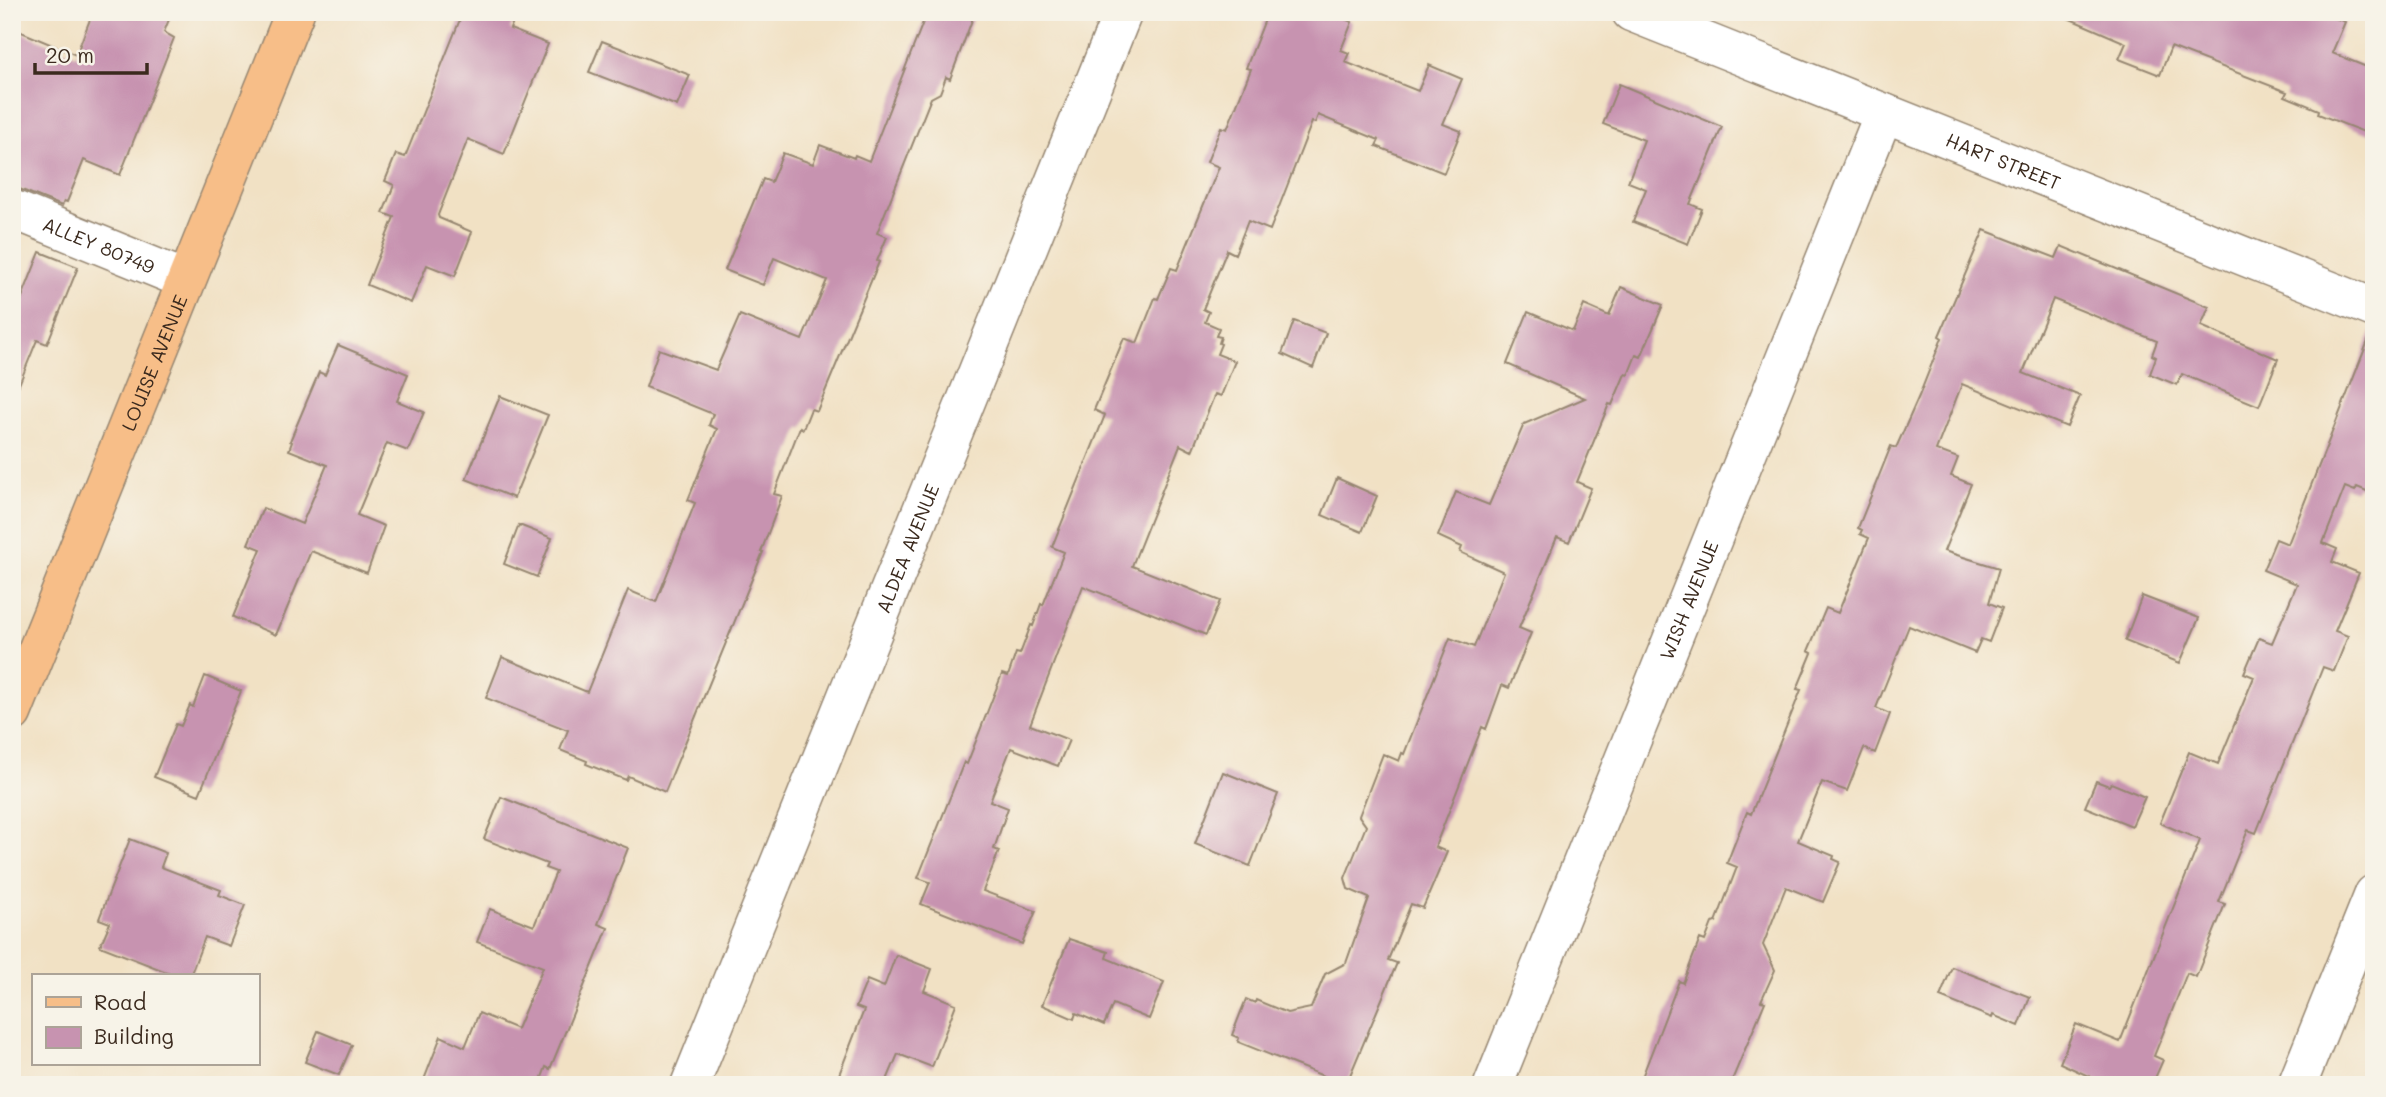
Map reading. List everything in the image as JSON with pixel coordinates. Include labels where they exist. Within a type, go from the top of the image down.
[{"type":"main road","name":"LOUISE AVENUE","points":[[12,713],[295,12]]},
{"type":"street","name":"ALDEA AVENUE","points":[[691,1085],[1123,12]]},
{"type":"street","name":"HART STREET","points":[[1631,12],[2374,308]]},
{"type":"street","name":"WISH AVENUE","points":[[1493,1085],[1884,113]]},
{"type":"street","name":"ALLEY 80749","points":[[12,209],[186,280]]},
{"type":"street","points":[[2297,1085],[2374,894]]},
{"type":"building","points":[[93,12],[172,12],[164,32],[174,38],[120,175],[84,160],[67,202],[64,201],[62,206],[12,186],[12,28],[76,55]]},
{"type":"building","points":[[463,12],[517,12],[510,29],[548,44],[504,154],[468,139],[438,215],[439,218],[472,232],[455,276],[427,265],[411,303],[367,285],[394,217],[383,213],[394,185],[385,181],[396,154],[405,157]]},
{"type":"building","points":[[927,12],[975,12],[950,79],[946,77],[940,93],[931,98],[877,233],[887,237],[877,261],[879,262],[817,411],[811,409],[803,429],[800,427],[774,494],[782,496],[763,552],[665,792],[628,776],[626,780],[586,764],[587,761],[560,750],[568,730],[486,698],[502,657],[587,692],[628,590],[656,602],[695,503],[688,500],[717,429],[709,425],[713,414],[646,387],[659,349],[716,370],[740,315],[802,340],[827,280],[774,258],[763,285],[725,270],[763,179],[771,182],[783,153],[813,164],[820,145],[869,161]]},
{"type":"building","points":[[1268,12],[1328,12],[1352,22],[1341,50],[1349,53],[1345,62],[1418,91],[1429,65],[1462,79],[1443,124],[1461,131],[1444,173],[1376,146],[1379,140],[1318,115],[1315,123],[1312,122],[1270,230],[1248,221],[1235,254],[1227,250],[1203,309],[1209,312],[1205,322],[1219,328],[1216,336],[1221,337],[1221,344],[1217,354],[1235,361],[1221,396],[1215,394],[1192,451],[1180,445],[1132,566],[1220,601],[1206,635],[1083,586],[1030,725],[1069,740],[1058,766],[1011,748],[990,801],[1008,808],[994,849],[999,851],[983,891],[1036,911],[1022,944],[921,904],[930,882],[918,878],[1002,674],[1008,676],[1016,653],[1020,654],[1031,625],[1033,626],[1041,604],[1043,605],[1064,552],[1052,547],[1105,415],[1094,410],[1124,338],[1137,343],[1155,298],[1158,299],[1171,268],[1177,270],[1219,167],[1207,162],[1221,127],[1227,129],[1251,69],[1246,68]]},
{"type":"building","points":[[2054,12],[2321,12],[2345,22],[2332,53],[2374,70],[2374,136],[2318,114],[2319,110],[2285,96],[2287,92],[2171,47],[2160,75],[2119,59],[2126,43]]},
{"type":"building","points":[[602,41],[690,75],[677,106],[589,72]]},
{"type":"building","points":[[1619,84],[1722,127],[1690,204],[1702,209],[1688,244],[1633,222],[1646,189],[1628,182],[1644,140],[1603,124]]},
{"type":"building","points":[[1984,230],[2056,258],[2061,246],[2209,307],[2201,326],[2278,359],[2259,406],[2182,374],[2177,385],[2150,374],[2156,357],[2152,355],[2157,341],[2053,299],[2023,373],[2080,396],[2067,427],[1962,384],[1936,450],[1958,458],[1951,476],[1971,484],[1944,551],[1999,568],[1989,603],[2002,608],[1989,642],[1981,639],[1975,653],[1909,626],[1876,708],[1890,714],[1875,753],[1864,748],[1847,791],[1822,782],[1798,841],[1834,856],[1833,859],[1840,862],[1823,902],[1786,887],[1763,945],[1775,970],[1761,1001],[1765,1002],[1730,1085],[1639,1085],[1679,981],[1683,983],[1700,939],[1705,941],[1712,923],[1716,922],[1737,867],[1727,863],[1747,812],[1751,814],[1801,690],[1797,689],[1812,653],[1808,651],[1826,608],[1838,613],[1869,538],[1860,534],[1862,530],[1858,528],[1891,446],[1896,448],[1919,396],[1942,338],[1939,336]]},
{"type":"building","points":[[40,252],[78,267],[47,344],[37,340],[14,397],[12,296],[21,300]]},
{"type":"building","points":[[1621,287],[1663,305],[1641,357],[1636,355],[1612,405],[1609,404],[1577,482],[1591,488],[1569,542],[1557,537],[1519,628],[1531,633],[1509,688],[1502,685],[1486,729],[1482,727],[1435,847],[1447,852],[1423,908],[1411,904],[1388,960],[1397,963],[1346,1085],[1238,1042],[1239,1038],[1232,1035],[1246,999],[1255,1003],[1256,1000],[1287,1013],[1311,1008],[1325,974],[1346,963],[1369,898],[1348,889],[1345,878],[1366,826],[1359,816],[1383,754],[1399,761],[1402,753],[1404,754],[1450,638],[1474,647],[1504,572],[1460,552],[1462,547],[1438,536],[1456,492],[1489,505],[1524,424],[1585,398],[1507,364],[1528,312],[1573,331],[1584,305],[1609,316]]},
{"type":"building","points":[[1294,321],[1326,333],[1313,368],[1282,354]]},
{"type":"building","points":[[2372,331],[2374,494],[2357,487],[2355,491],[2345,487],[2323,543],[2337,549],[2332,562],[2359,573],[2335,631],[2348,636],[2334,671],[2323,667],[2256,833],[2248,830],[2219,902],[2225,904],[2196,977],[2187,973],[2154,1056],[2163,1060],[2152,1085],[2108,1085],[2060,1063],[2076,1024],[2120,1042],[2200,840],[2160,823],[2189,752],[2218,764],[2254,677],[2244,673],[2259,638],[2272,643],[2297,584],[2263,570],[2276,539],[2288,544]]},
{"type":"building","points":[[338,345],[408,374],[397,401],[424,412],[408,451],[387,443],[357,515],[384,526],[367,573],[311,551],[276,635],[233,617],[261,549],[248,544],[263,508],[302,524],[327,465],[289,450],[290,441],[319,372],[325,375]]},
{"type":"building","points":[[500,396],[548,415],[514,498],[466,479]]},
{"type":"building","points":[[1337,478],[1377,496],[1362,532],[1322,515]]},
{"type":"building","points":[[519,525],[552,538],[537,577],[504,564]]},
{"type":"building","points":[[2142,596],[2199,618],[2180,663],[2125,641]]},
{"type":"building","points":[[205,676],[241,691],[199,795],[154,777],[176,724],[181,726],[190,705],[193,707]]},
{"type":"building","points":[[1223,772],[1278,794],[1250,866],[1195,844]]},
{"type":"building","points":[[2096,781],[2109,786],[2111,783],[2145,797],[2132,826],[2085,807]]},
{"type":"building","points":[[501,797],[628,848],[598,924],[608,928],[550,1069],[546,1067],[539,1085],[422,1085],[441,1036],[465,1047],[479,1013],[517,1029],[543,967],[477,942],[490,909],[534,926],[556,872],[545,868],[547,864],[484,839]]},
{"type":"building","points":[[130,839],[166,853],[161,867],[221,890],[219,895],[245,905],[229,946],[205,937],[191,974],[172,974],[100,946],[110,923],[99,919]]},
{"type":"building","points":[[1069,939],[1108,952],[1106,958],[1164,982],[1149,1019],[1113,1004],[1104,1025],[1076,1013],[1074,1019],[1042,1005]]},
{"type":"building","points":[[896,955],[932,969],[924,991],[956,1004],[932,1067],[898,1054],[885,1085],[835,1085],[864,1010],[856,1007],[867,980],[884,987]]},
{"type":"building","points":[[1952,967],[2030,997],[2019,1026],[1940,997]]},
{"type":"building","points":[[318,1031],[352,1045],[339,1075],[305,1062]]}]
